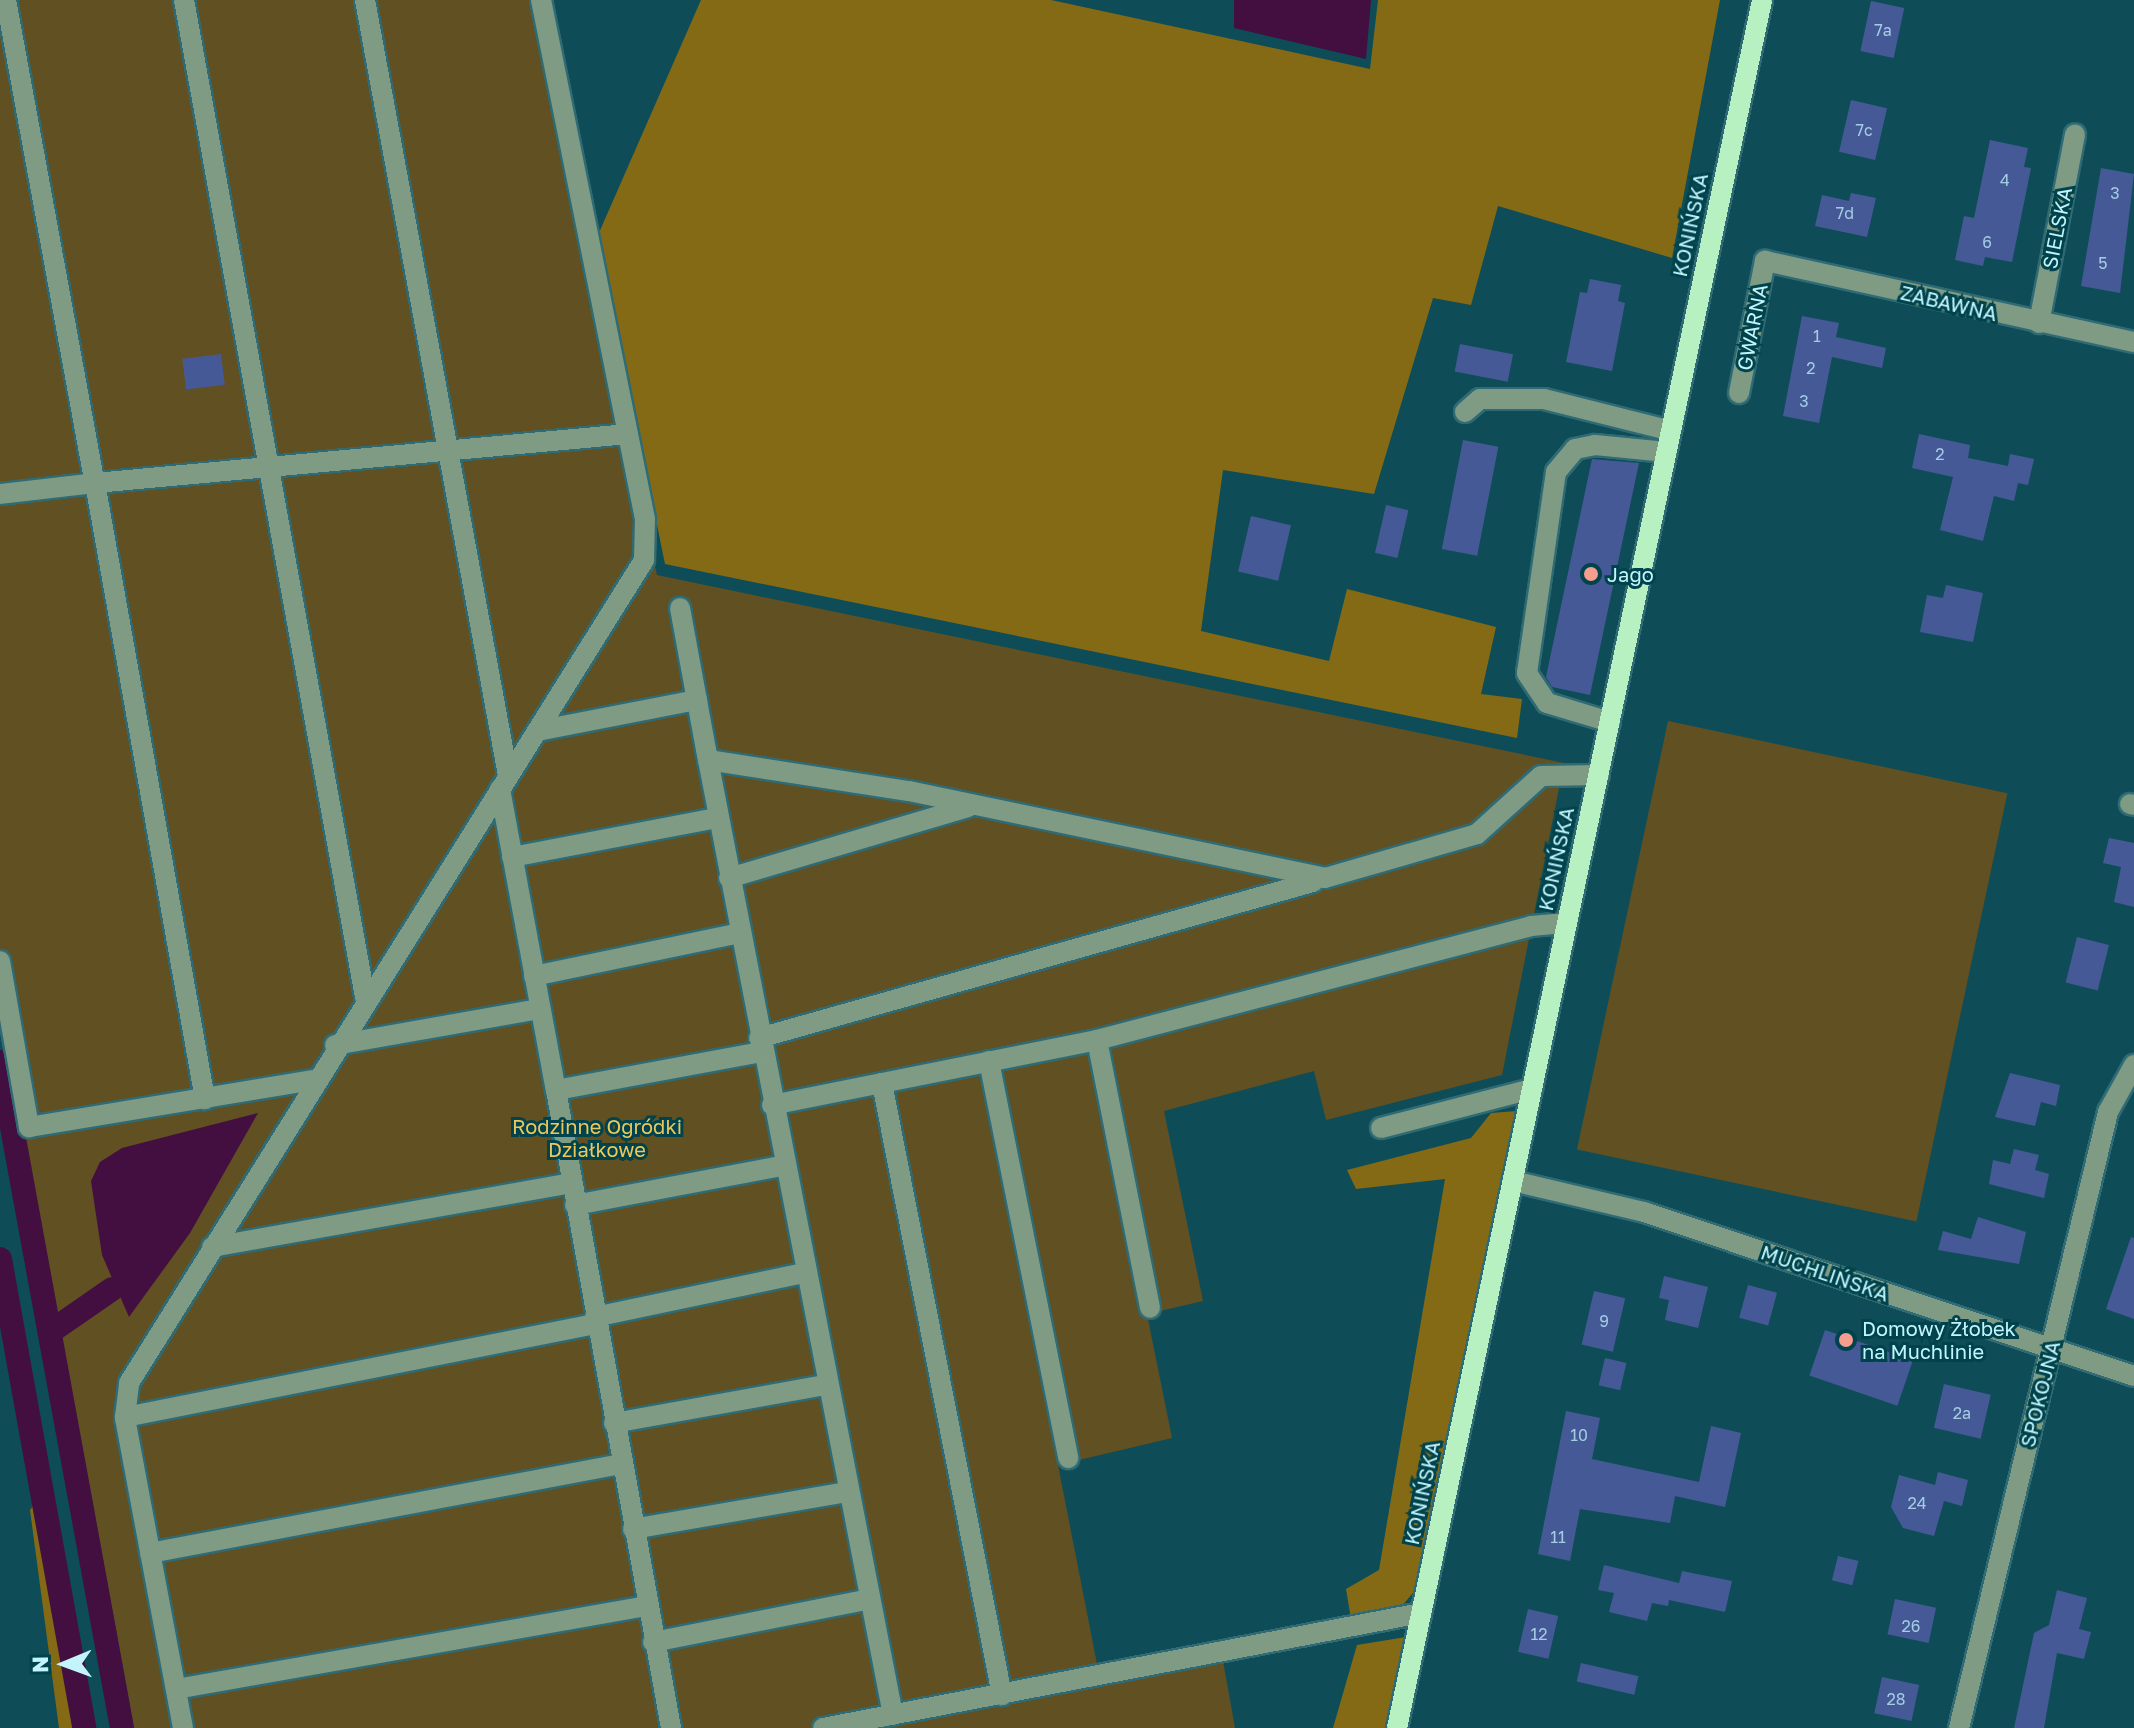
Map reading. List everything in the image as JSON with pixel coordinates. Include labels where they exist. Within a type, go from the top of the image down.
[{"type":"main road","name":"KONIŃSKA","points":[[1397,1728],[1762,0]]},
{"type":"street","points":[[6,0],[205,1099]]},
{"type":"street","points":[[184,0],[365,997]]},
{"type":"street","points":[[365,0],[504,782],[512,857],[671,1728]]},
{"type":"street","points":[[183,1728],[125,1417],[129,1383],[313,1080],[644,560],[645,519],[541,0]]},
{"type":"street","name":"SIELSKA","points":[[2039,323],[2075,134]]},
{"type":"street","name":"ZABAWNA","points":[[1765,261],[2134,342]]},
{"type":"street","name":"GWARNA","points":[[1739,393],[1765,261]]},
{"type":"street","points":[[1465,412],[1480,399],[1544,399],[1671,431]]},
{"type":"street","points":[[0,494],[628,434]]},
{"type":"street","points":[[1610,722],[1547,703],[1527,673],[1556,472],[1575,449],[1595,445],[1667,452]]},
{"type":"street","points":[[680,608],[781,1166],[893,1715]]},
{"type":"street","points":[[537,731],[697,700]]},
{"type":"street","points":[[708,760],[968,807],[1325,878]]},
{"type":"street","points":[[556,1090],[761,1045],[1449,844],[1501,814],[1541,776],[1599,775]]},
{"type":"street","points":[[729,878],[968,807]]},
{"type":"street","points":[[512,857],[717,818]]},
{"type":"street","points":[[772,1105],[1097,1040],[1531,926],[1567,923]]},
{"type":"street","points":[[534,976],[739,933]]},
{"type":"street","points":[[0,961],[29,1127],[313,1080]]},
{"type":"street","points":[[335,1045],[540,1009]]},
{"type":"street","points":[[1097,1040],[1150,1308]]},
{"type":"street","points":[[989,1061],[1068,1458]]},
{"type":"street","name":"SPOKOJNA","points":[[1959,1728],[2108,1112],[2134,1065]]},
{"type":"street","points":[[882,1083],[1002,1695]]},
{"type":"street","points":[[1381,1128],[1532,1089]]},
{"type":"street","points":[[575,1205],[781,1166]]},
{"type":"street","name":"MUCHLIŃSKA","points":[[1513,1181],[1644,1212],[2134,1376]]},
{"type":"street","points":[[212,1247],[572,1183]]},
{"type":"street","points":[[125,1417],[596,1321],[803,1273]]},
{"type":"street","points":[[614,1423],[826,1385]]},
{"type":"street","points":[[150,1553],[622,1464]]},
{"type":"street","points":[[633,1529],[848,1492]]},
{"type":"street","points":[[653,1642],[870,1599]]},
{"type":"street","points":[[176,1689],[647,1606]]},
{"type":"street","points":[[823,1728],[1421,1613]]},
{"type":"green space","name":"Rodzinne Ogródki Działkowe","points":[[0,0],[532,0],[657,575],[1564,763],[1502,1075],[1326,1120],[1314,1071],[1164,1111],[1203,1301],[1147,1314],[1172,1438],[1058,1465],[1097,1664],[1220,1644],[1235,1728],[134,1728],[0,1000]]},
{"type":"green space","points":[[1668,721],[2007,793],[1916,1222],[1577,1149]]},
{"type":"shaded area","points":[[701,0],[1051,0],[1370,69],[1378,0],[1720,0],[1672,258],[1498,206],[1471,305],[1433,298],[1374,494],[1223,470],[1201,631],[1329,661],[1347,589],[1496,627],[1481,694],[1522,699],[1517,738],[665,564],[598,235]]},
{"type":"shaded area","points":[[1234,0],[1371,0],[1366,59],[1234,28]]},
{"type":"shaded area","points":[[1517,1111],[1418,1587],[1401,1607],[1351,1619],[1346,1589],[1379,1570],[1445,1179],[1356,1189],[1347,1170],[1471,1138],[1491,1113]]},
{"type":"shaded area","points":[[258,1113],[190,1233],[129,1317],[102,1255],[91,1181],[100,1162],[122,1148]]},
{"type":"shaded area","points":[[50,1483],[93,1728],[59,1728],[30,1510]]},
{"type":"shaded area","points":[[1406,1637],[1387,1728],[1333,1728],[1357,1645]]},
{"type":"building","points":[[1871,1],[1904,8],[1894,58],[1860,51]]},
{"type":"building","points":[[1851,100],[1887,108],[1875,160],[1839,152]]},
{"type":"building","points":[[1990,140],[2028,148],[2024,167],[2031,168],[2012,262],[1985,257],[1983,266],[1955,260],[1964,216],[1974,218]]},
{"type":"building","points":[[2101,168],[2134,174],[2120,293],[2081,286]]},
{"type":"building","points":[[1851,193],[1876,198],[1867,237],[1815,226],[1822,195],[1849,201]]},
{"type":"building","points":[[1590,279],[1621,285],[1618,301],[1625,303],[1612,371],[1566,362],[1580,292],[1587,293]]},
{"type":"building","points":[[1802,316],[1839,323],[1836,337],[1886,348],[1882,368],[1832,357],[1819,423],[1783,416]]},
{"type":"building","points":[[1460,344],[1513,354],[1508,382],[1455,371]]},
{"type":"building","points":[[221,354],[225,385],[186,390],[182,359]]},
{"type":"building","points":[[1919,434],[1970,445],[1968,458],[2008,466],[2010,454],[2034,459],[2028,485],[2018,483],[2014,501],[1994,496],[1983,541],[1940,530],[1953,477],[1912,468]]},
{"type":"building","points":[[1463,440],[1498,447],[1477,556],[1442,549]]},
{"type":"building","name":"Jago","points":[[1592,459],[1639,463],[1590,695],[1552,687],[1546,677]]},
{"type":"building","points":[[1386,505],[1408,510],[1397,558],[1375,553]]},
{"type":"building","points":[[1251,516],[1291,525],[1278,581],[1238,572]]},
{"type":"building","points":[[1946,585],[1983,593],[1973,642],[1920,632],[1927,595],[1943,598]]},
{"type":"building","points":[[2109,838],[2134,843],[2134,907],[2114,902],[2121,867],[2103,863]]},
{"type":"building","points":[[2077,937],[2109,945],[2098,991],[2066,983]]},
{"type":"building","points":[[2010,1073],[2060,1085],[2056,1106],[2041,1102],[2035,1126],[1995,1117]]},
{"type":"building","points":[[2014,1149],[2039,1155],[2035,1170],[2049,1174],[2044,1198],[1989,1184],[1993,1160],[2010,1164]]},
{"type":"building","points":[[1978,1217],[2026,1232],[2019,1264],[1938,1250],[1943,1231],[1971,1239]]},
{"type":"building","points":[[2131,1237],[2134,1238],[2134,1319],[2106,1309]]},
{"type":"building","points":[[1664,1276],[1708,1287],[1698,1328],[1665,1320],[1669,1300],[1659,1298]]},
{"type":"building","points":[[1748,1285],[1777,1293],[1768,1326],[1739,1318]]},
{"type":"building","points":[[1594,1291],[1625,1298],[1613,1352],[1582,1345]]},
{"type":"building","points":[[1825,1330],[1913,1360],[1897,1406],[1809,1375]]},
{"type":"building","points":[[1605,1358],[1626,1363],[1620,1390],[1599,1385]]},
{"type":"building","points":[[1944,1384],[1991,1395],[1981,1439],[1934,1428]]},
{"type":"building","points":[[1566,1411],[1600,1418],[1592,1459],[1699,1482],[1711,1426],[1741,1433],[1725,1507],[1675,1496],[1670,1523],[1580,1509],[1570,1561],[1538,1554]]},
{"type":"building","points":[[1938,1472],[1968,1480],[1962,1506],[1944,1501],[1934,1536],[1903,1528],[1891,1507],[1899,1475],[1935,1485]]},
{"type":"building","points":[[1838,1556],[1858,1561],[1852,1585],[1832,1580]]},
{"type":"building","points":[[1604,1565],[1679,1583],[1682,1571],[1732,1581],[1725,1612],[1669,1600],[1668,1606],[1652,1603],[1647,1621],[1609,1612],[1614,1593],[1598,1590]]},
{"type":"building","points":[[2057,1590],[2087,1598],[2079,1629],[2091,1632],[2084,1659],[2057,1653],[2044,1728],[2014,1728],[2034,1633],[2049,1625]]},
{"type":"building","points":[[1895,1599],[1936,1608],[1929,1643],[1888,1634]]},
{"type":"building","points":[[1528,1609],[1558,1616],[1548,1659],[1518,1652]]},
{"type":"building","points":[[1581,1663],[1638,1676],[1634,1695],[1577,1682]]},
{"type":"building","points":[[1882,1677],[1919,1685],[1911,1721],[1874,1713]]},
{"type":"waterway","points":[[0,1062],[122,1728]]},
{"type":"waterway","points":[[0,1259],[84,1728]]},
{"type":"waterway","points":[[50,1332],[112,1289]]},
{"type":"place","name":"Jago","points":[[1591,574]]},
{"type":"place","name":"Domowy Żłobek na Muchlinie","points":[[1846,1340]]}]
